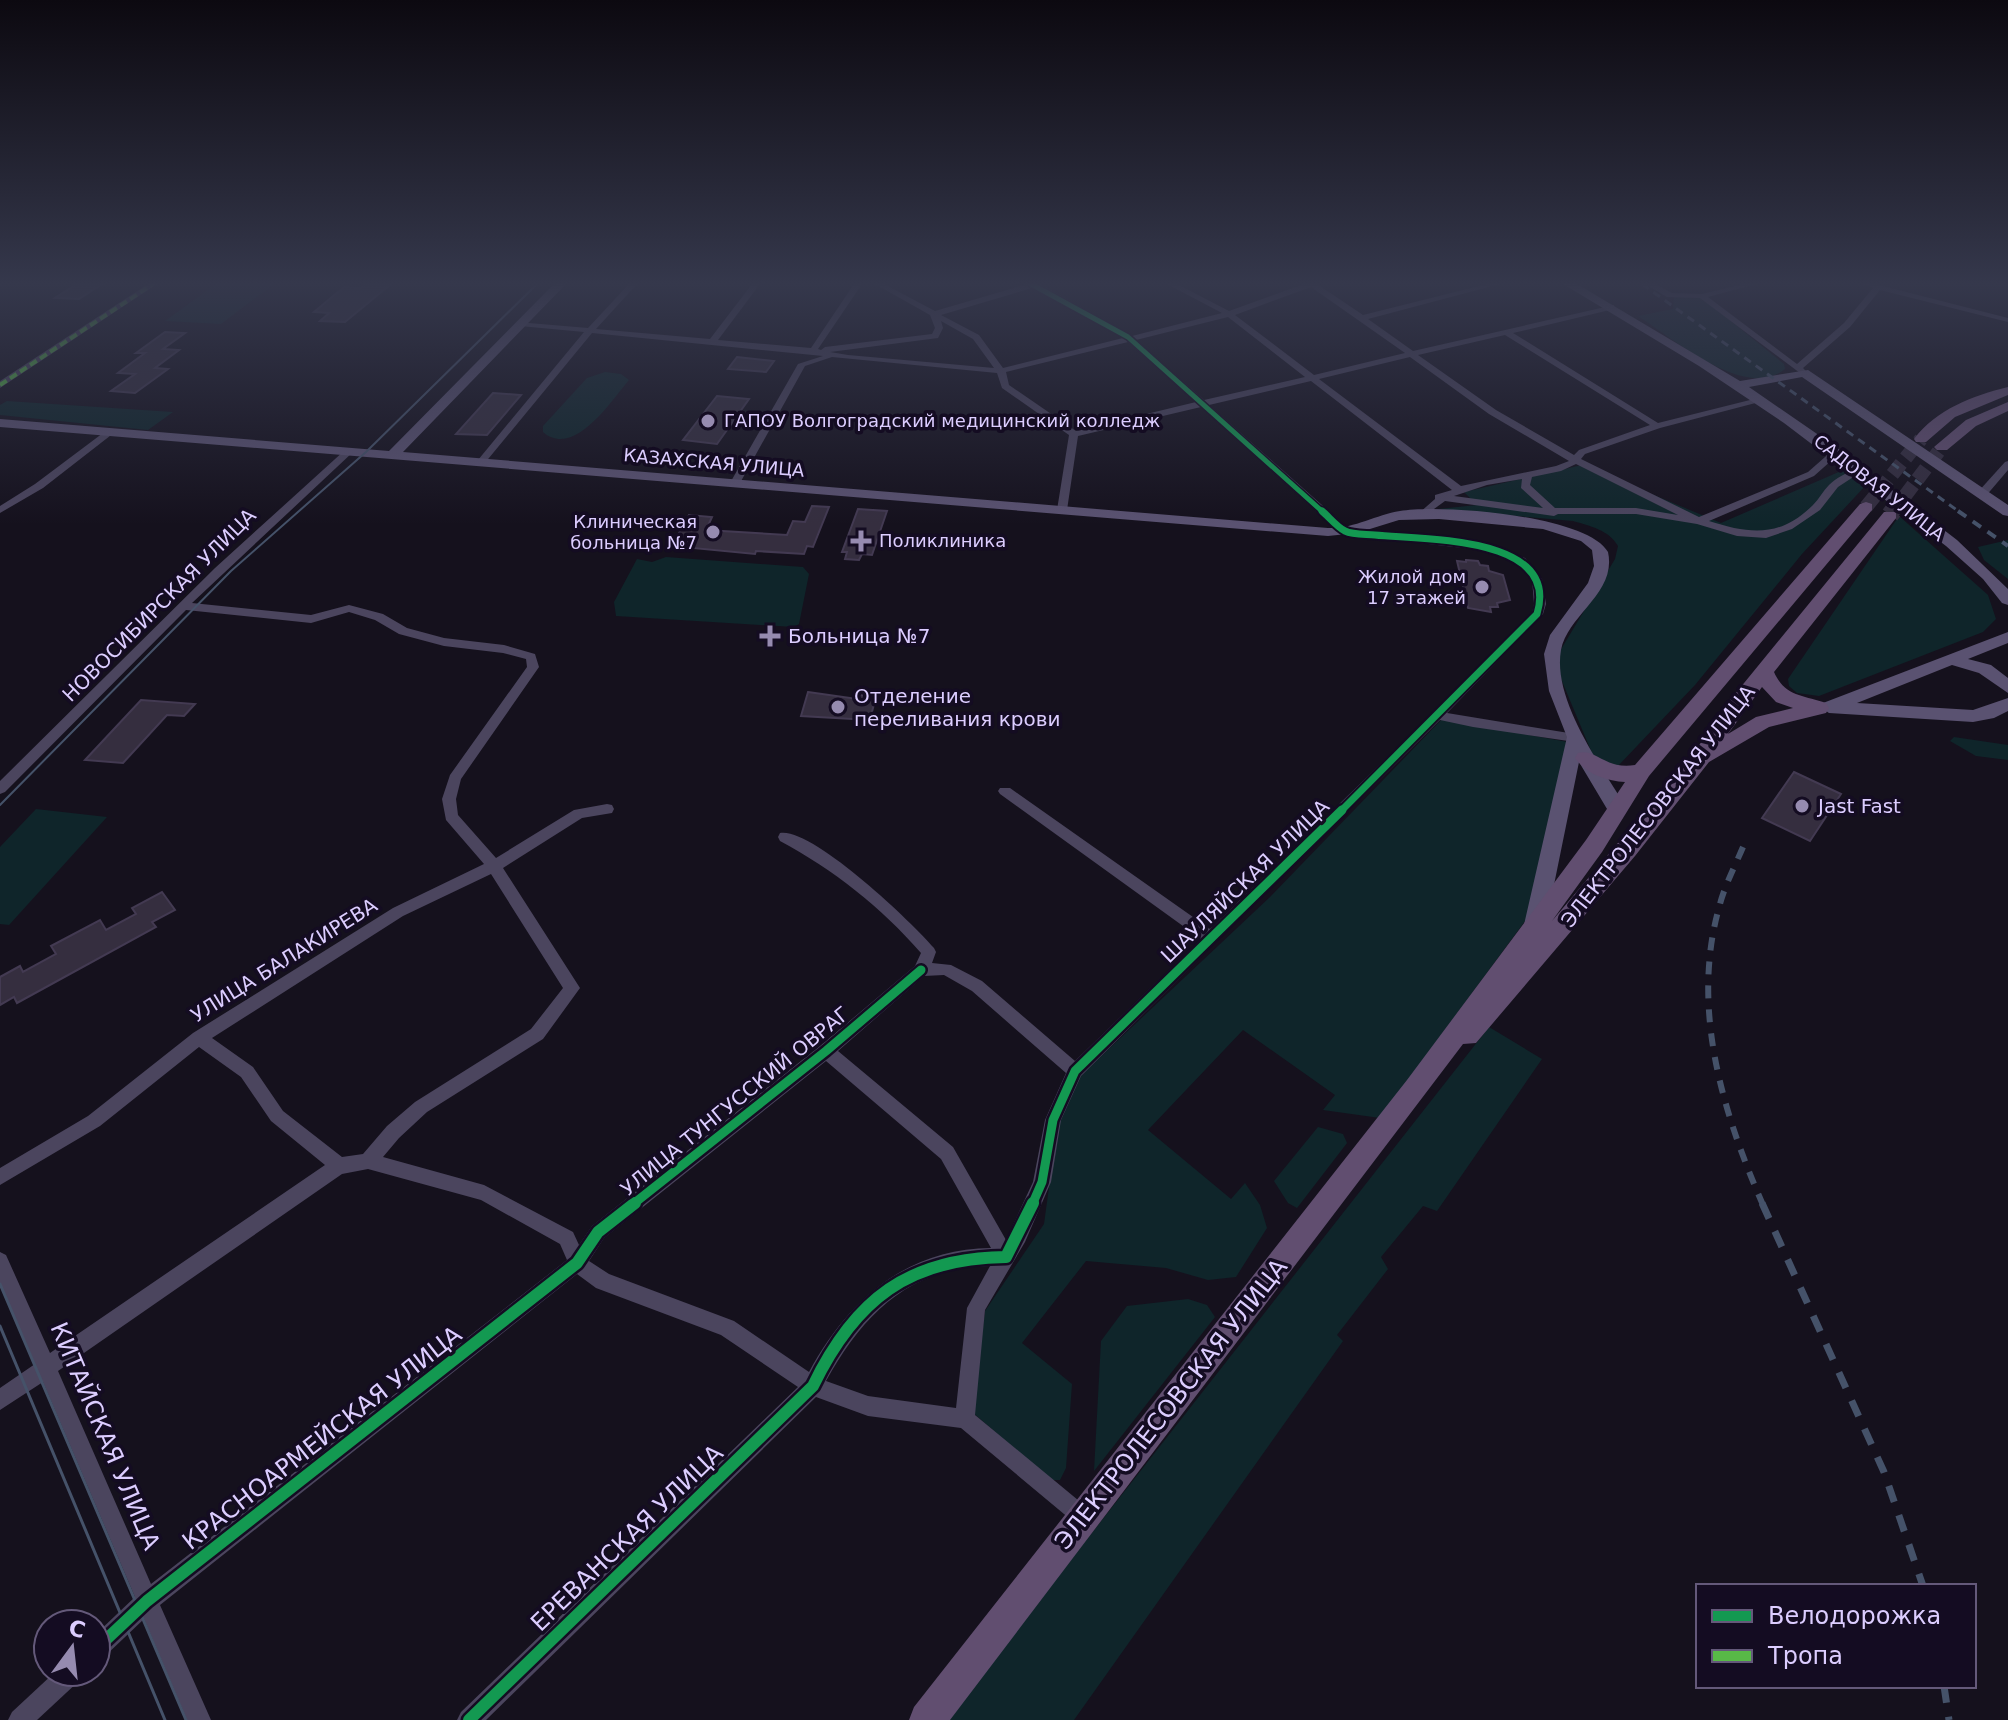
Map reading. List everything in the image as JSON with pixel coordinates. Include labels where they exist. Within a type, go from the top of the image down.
[{"type":"main road","points":[[393,454],[481,364]]},
{"type":"main road","name":"САДОВАЯ УЛИЦА","points":[[1706,364],[1836,452],[1986,575],[2008,600]]},
{"type":"main road","points":[[1741,385],[1800,370],[2008,512]]},
{"type":"main road","points":[[1921,439],[1948,414],[1968,403],[2008,391]]},
{"type":"main road","points":[[1942,447],[1971,423],[2008,406]]},
{"type":"main road","name":"КАЗАХСКАЯ УЛИЦА","points":[[0,423],[1346,532],[1398,514],[1544,525],[1581,536],[1599,550],[1602,565],[1598,578],[1554,644],[1552,652],[1555,676],[1575,738]]},
{"type":"main road","name":"ЭЛЕКТРОЛЕСОВСКАЯ УЛИЦА","points":[[927,1720],[1416,1088],[1534,929],[1642,771],[1866,507]]},
{"type":"main road","name":"ЭЛЕКТРОЛЕСОВСКАЯ УЛИЦА","points":[[1416,1088],[1484,1017],[1609,873],[1890,515]]},
{"type":"main road","points":[[1700,759],[1763,722],[1824,707],[2008,637]]},
{"type":"main road","points":[[1953,660],[1985,669],[2008,687]]},
{"type":"main road","points":[[1764,672],[1771,689],[1784,700],[1824,707],[1938,715],[1988,714],[2008,704]]},
{"type":"main road","points":[[1897,680],[1898,688],[1910,702],[1938,715]]},
{"type":"main road","points":[[1575,738],[1617,809],[1645,826]]},
{"type":"main road","points":[[1534,929],[1575,738]]},
{"type":"main road","points":[[1585,758],[1599,770],[1611,774],[1625,776],[1642,771]]},
{"type":"street","points":[[0,385],[31,364]]},
{"type":"street","points":[[481,462],[562,364]]},
{"type":"street","points":[[735,483],[802,364]]},
{"type":"street","points":[[924,364],[1001,371],[1026,364]]},
{"type":"street","points":[[996,364],[1005,386],[1074,434],[1374,364]]},
{"type":"street","points":[[1158,364],[1346,532]]},
{"type":"street","points":[[1295,364],[1459,490]]},
{"type":"street","points":[[1424,364],[1556,450],[1699,521],[1811,474],[1836,452]]},
{"type":"street","points":[[1558,364],[1657,426]]},
{"type":"street","points":[[1792,364],[1800,370],[1806,364]]},
{"type":"street","points":[[1423,514],[1439,497],[1459,490],[1558,469],[1570,465],[1582,452],[1657,426],[1762,400]]},
{"type":"street","points":[[0,510],[39,486],[110,432]]},
{"type":"street","points":[[1062,510],[1074,434]]},
{"type":"street","name":"НОВОСИБИРСКАЯ УЛИЦА","points":[[0,789],[183,606],[348,452]]},
{"type":"street","points":[[1981,495],[2008,464]]},
{"type":"street","points":[[1439,497],[1554,513],[1636,511],[1699,521],[1737,533],[1766,535],[1788,527],[1816,508],[1834,485],[1859,470]]},
{"type":"street","points":[[1527,476],[1525,486],[1554,513]]},
{"type":"street","name":"ШАУЛЯЙСКАЯ УЛИЦА","points":[[1075,1071],[1537,614],[1540,604],[1537,579],[1521,560],[1504,551],[1346,532]]},
{"type":"street","points":[[183,606],[311,619],[349,608],[379,617],[403,631],[444,642],[504,649],[531,657],[533,667],[455,778],[449,799],[451,816],[494,866],[572,988],[537,1034],[421,1107],[393,1132],[368,1161]]},
{"type":"street","points":[[1438,715],[1575,738]]},
{"type":"street","points":[[1005,791],[1211,938]]},
{"type":"street","name":"УЛИЦА БАЛАКИРЕВА","points":[[0,1177],[94,1121],[199,1038],[398,912],[494,866],[579,814],[607,809]]},
{"type":"street","points":[[785,837],[817,854],[908,927],[929,952],[921,970],[946,969],[977,986],[1075,1071],[1053,1120],[1042,1182],[1019,1236],[976,1308],[965,1419]]},
{"type":"street","name":"УЛИЦА ТУНГУССКИЙ ОВРАГ","points":[[577,1263],[598,1232],[826,1051],[921,970]]},
{"type":"street","points":[[199,1038],[247,1072],[277,1116],[339,1166]]},
{"type":"street","points":[[826,1051],[947,1153],[1006,1257]]},
{"type":"street","points":[[0,1400],[339,1166],[368,1161],[484,1193],[567,1238],[577,1263],[603,1281],[727,1328],[813,1386],[868,1406],[965,1419],[1084,1517]]},
{"type":"street","name":"ЕРЕВАНСКАЯ УЛИЦА","points":[[469,1720],[813,1386],[824,1363],[875,1297],[917,1269],[974,1256],[1006,1257]]},
{"type":"street","name":"КИТАЙСКАЯ УЛИЦА","points":[[0,1261],[199,1720]]},
{"type":"street","name":"КРАСНОАРМЕЙСКАЯ УЛИЦА","points":[[112,1634],[147,1601],[577,1263]]},
{"type":"street","points":[[20,1720],[55,1688]]},
{"type":"green space","points":[[1712,364],[1784,364],[1785,369],[1769,377],[1750,378]]},
{"type":"green space","points":[[605,372],[621,374],[629,380],[591,424],[567,438],[555,438],[543,432],[543,426],[587,378]]},
{"type":"green space","points":[[7,401],[173,412],[148,430],[0,415],[0,405]]},
{"type":"green space","points":[[1582,465],[1721,523],[1848,468],[1867,484],[1802,554],[1695,685],[1618,766],[1594,758],[1559,674],[1560,651],[1615,559],[1618,546],[1610,536],[1598,529],[1573,521],[1438,509],[1477,505],[1464,492]]},
{"type":"green space","points":[[1899,516],[1988,595],[1996,619],[1983,632],[1819,696],[1797,693],[1789,686],[1788,679]]},
{"type":"green space","points":[[2008,540],[2008,579],[1984,560],[1978,547]]},
{"type":"green space","points":[[666,557],[803,567],[809,574],[799,624],[794,627],[616,616],[614,602],[637,559],[652,562]]},
{"type":"green space","points":[[1442,719],[1568,742],[1528,917],[1380,1118],[1323,1110],[1335,1095],[1243,1030],[1148,1130],[1231,1199],[1245,1183],[1260,1205],[1267,1228],[1236,1277],[1208,1280],[1166,1268],[1086,1261],[1022,1343],[1072,1384],[1066,1468],[1060,1480],[1051,1480],[972,1412],[985,1311],[1044,1224],[1058,1121],[1081,1075],[1270,897]]},
{"type":"green space","points":[[1954,737],[2008,745],[2008,760],[1976,756],[1950,741]]},
{"type":"green space","points":[[36,809],[107,817],[9,925],[0,924],[0,847]]},
{"type":"green space","points":[[1489,1027],[1542,1059],[1437,1211],[1423,1206],[1381,1257],[1388,1269],[1337,1335],[1343,1341],[1074,1720],[945,1720]]},
{"type":"green space","points":[[1318,1127],[1343,1134],[1347,1143],[1297,1208],[1288,1203],[1274,1181]]},
{"type":"green space","points":[[1188,1299],[1207,1305],[1215,1317],[1094,1471],[1101,1341],[1127,1306]]},
{"type":"building","points":[[130,364],[160,364],[155,368],[168,369],[135,393],[111,391],[135,374],[118,373]]},
{"type":"building","points":[[732,364],[772,364],[766,372],[728,369]]},
{"type":"building","points":[[493,393],[521,395],[487,435],[456,434]]},
{"type":"building","name":"ГАПОУ Волгоградский медицинский колледж","points":[[717,396],[749,399],[717,444],[683,440]]},
{"type":"building","name":"Клиническая больница №7","points":[[812,506],[829,507],[813,547],[807,546],[804,554],[756,551],[755,554],[672,546],[689,515],[712,517],[706,530],[787,535],[793,521],[805,522]]},
{"type":"building","name":"Поликлиника","points":[[858,509],[887,511],[872,555],[862,554],[859,560],[845,559],[847,552],[842,552]]},
{"type":"building","name":"Жилой дом 17 этажей","points":[[1457,561],[1478,561],[1480,565],[1488,566],[1489,571],[1503,575],[1510,600],[1497,603],[1498,607],[1490,607],[1491,612],[1468,608]]},
{"type":"building","name":"Отделение переливания крови","points":[[808,692],[857,699],[858,695],[876,696],[870,720],[801,716]]},
{"type":"building","points":[[141,700],[195,704],[184,716],[167,715],[123,763],[85,760]]},
{"type":"building","name":"Jast Fast","points":[[1794,772],[1841,794],[1810,841],[1762,818]]},
{"type":"building","points":[[162,892],[175,910],[152,922],[156,927],[17,1003],[14,997],[0,1005],[0,977],[20,966],[23,972],[56,954],[51,946],[100,920],[106,930],[136,914],[132,908]]},
{"type":"tunnel","points":[[1866,507],[1921,439]]},
{"type":"tunnel","points":[[1892,513],[1942,447]]},
{"type":"tunnel","points":[[1890,515],[1893,511]]},
{"type":"tram line","points":[[0,805],[231,571],[366,452],[455,364]]},
{"type":"tram line","points":[[0,1284],[186,1720]]},
{"type":"tram line","points":[[0,1326],[165,1720]]},
{"type":"railway","points":[[1754,364],[1961,513]]},
{"type":"railway","points":[[1958,511],[2008,546]]},
{"type":"railway","points":[[1743,847],[1722,897],[1712,942],[1708,981],[1710,1019],[1723,1095],[1763,1205]]},
{"type":"railway","points":[[1762,1203],[1884,1472],[1922,1584]]},
{"type":"railway","points":[[1944,1688],[1949,1720]]},
{"type":"marked path","points":[[0,385],[31,364]]},
{"type":"cycle path","points":[[469,1720],[813,1386],[840,1342],[884,1293],[900,1280],[937,1264],[958,1259],[1006,1257],[1019,1236],[1042,1182],[1053,1120],[1075,1071],[1399,754],[1537,614],[1540,604],[1537,579],[1521,560],[1491,548],[1346,532],[1158,364]]},
{"type":"cycle path","points":[[112,1634],[147,1601],[577,1263],[598,1232],[826,1051],[921,970]]},
{"type":"place","name":"ГАПОУ Волгоградский медицинский колледж","points":[[708,421]]},
{"type":"place","name":"Клиническая больница №7","points":[[713,532]]},
{"type":"place","name":"Поликлиника","points":[[861,541]]},
{"type":"place","name":"Жилой дом 17 этажей","points":[[1482,587]]},
{"type":"place","name":"Больница №7","points":[[770,636]]},
{"type":"place","name":"Отделение переливания крови","points":[[838,707]]},
{"type":"place","name":"Jast Fast","points":[[1802,806]]}]
